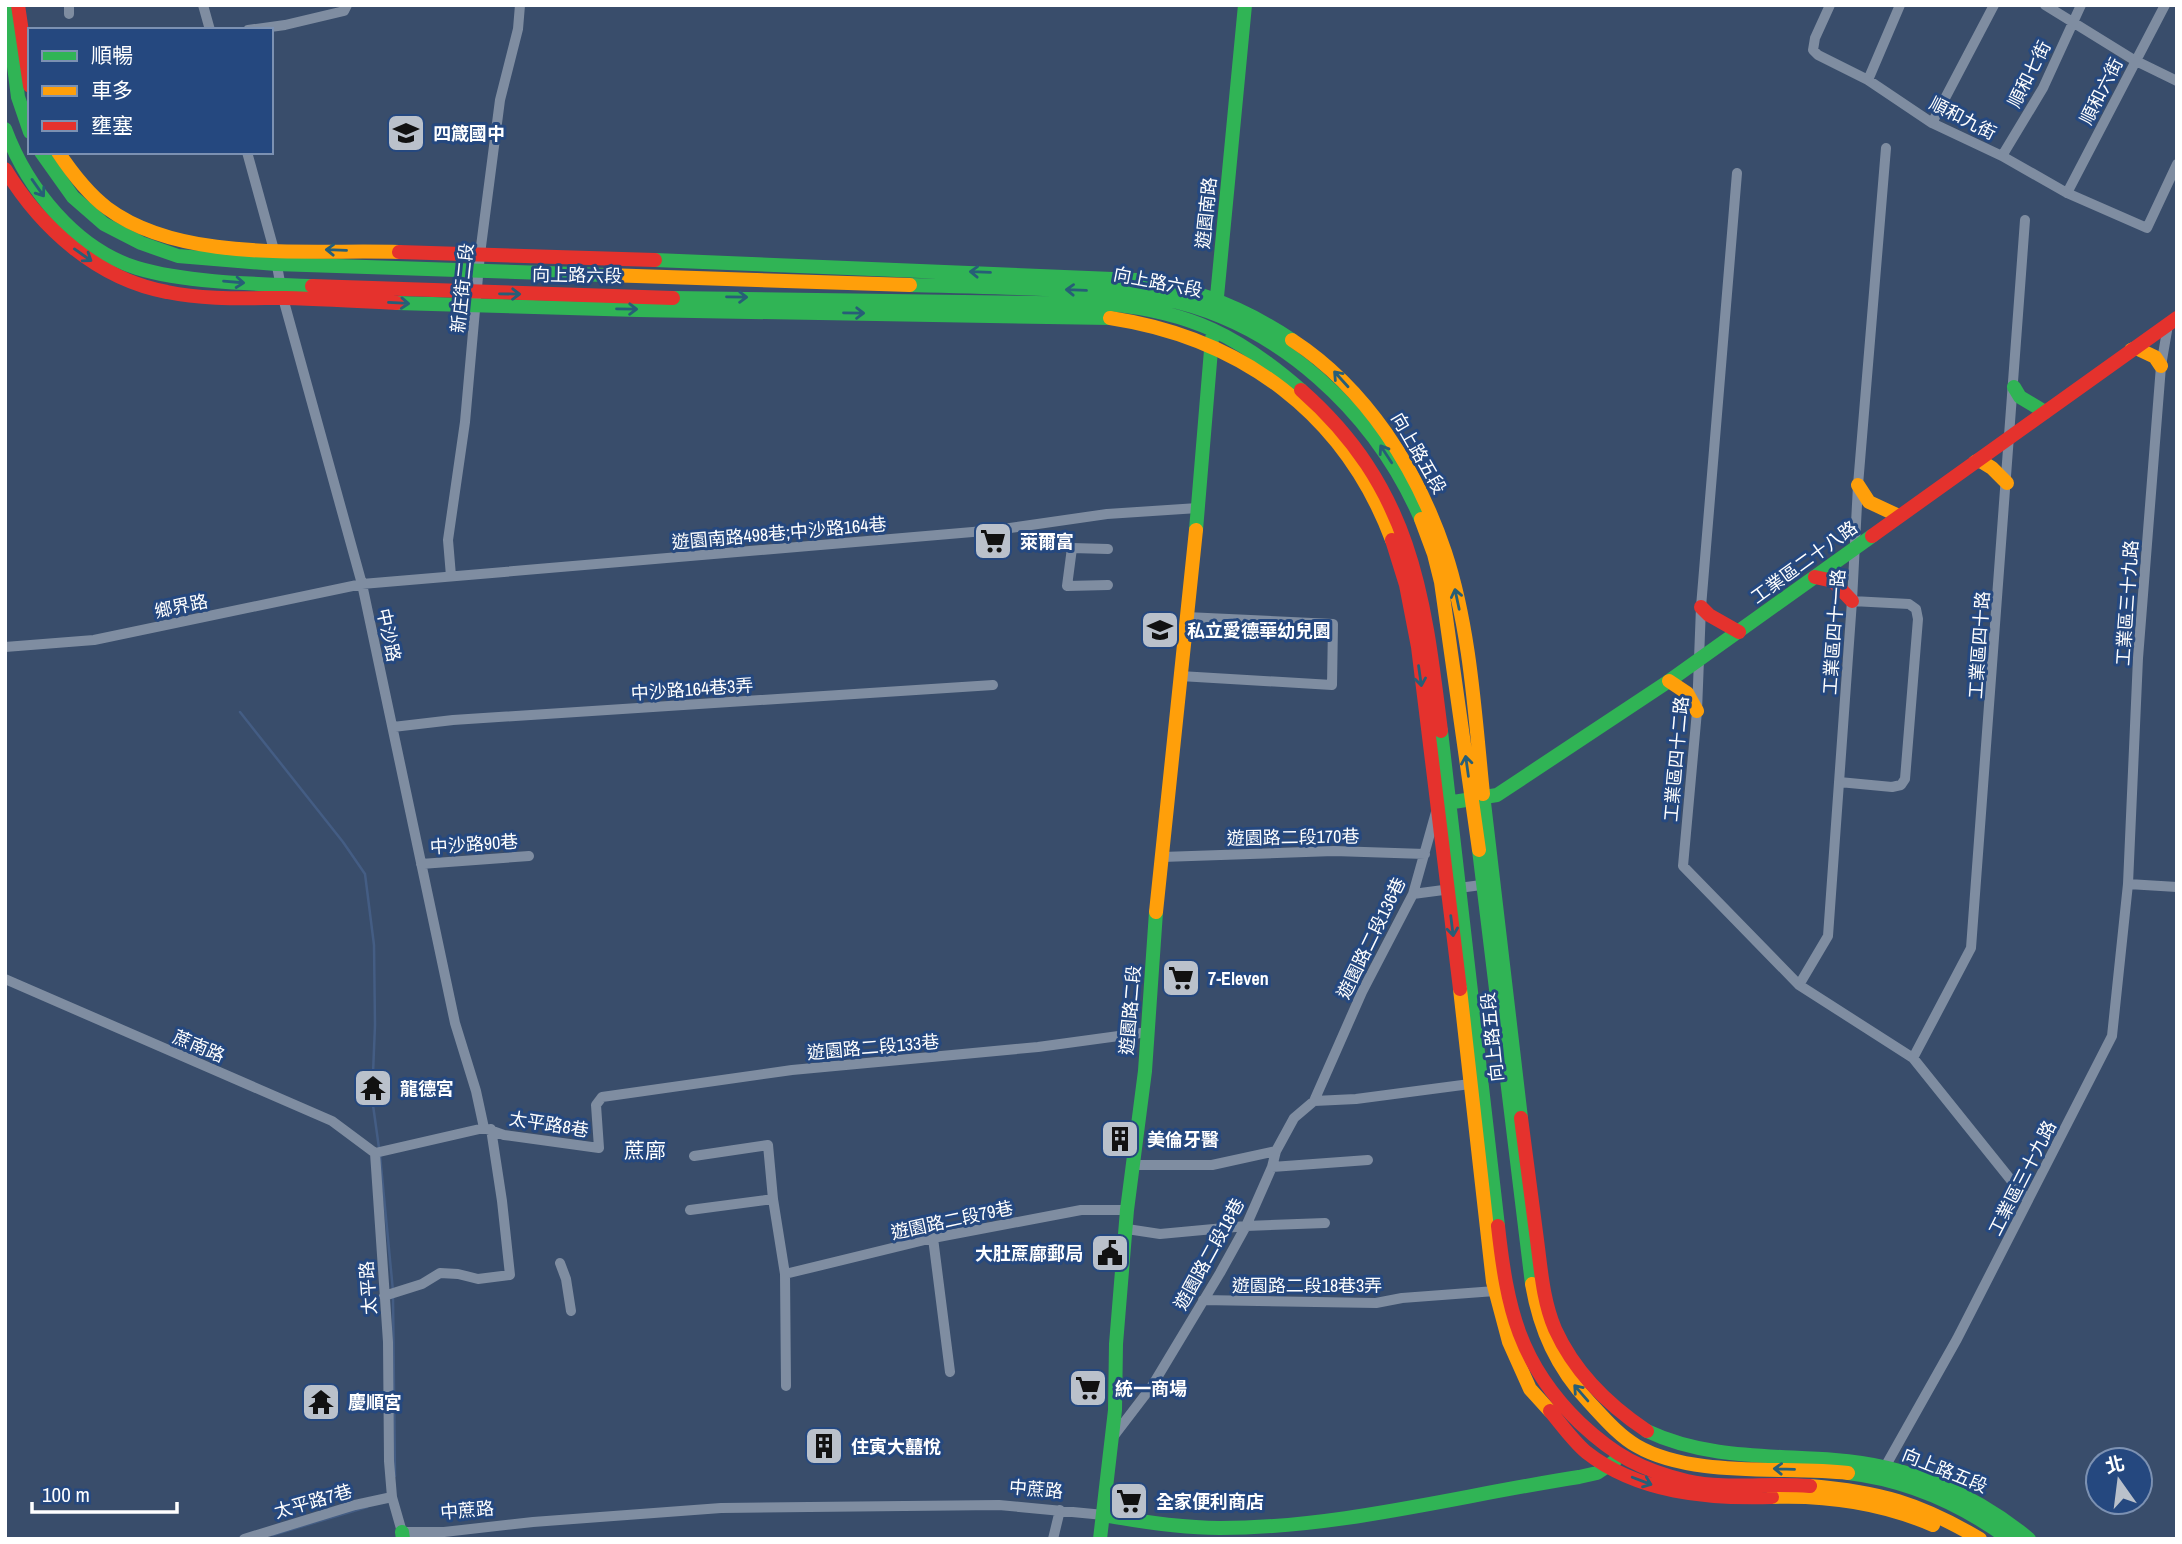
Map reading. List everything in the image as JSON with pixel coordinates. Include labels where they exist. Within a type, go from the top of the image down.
[{"type":"main road","points":[[6,5],[18,97],[28,126]]},
{"type":"main road","points":[[18,5],[28,77]]},
{"type":"main road","name":"遊園南路","points":[[1198,508],[1245,5]]},
{"type":"main road","name":"向上路六段","points":[[5,129],[11,149],[54,211],[71,229],[110,256],[132,266],[166,275],[282,292]]},
{"type":"main road","name":"向上路六段","points":[[42,154],[83,207],[104,223],[141,243],[178,256],[480,254],[1109,276],[1150,281],[1217,299]]},
{"type":"main road","name":"向上路六段","points":[[59,154],[82,187],[127,221],[180,240],[275,257],[480,271],[1110,291],[1185,304],[1214,322]]},
{"type":"main road","name":"向上路六段","points":[[5,169],[46,224],[85,258],[133,283],[199,297],[282,292],[1107,317],[1170,329],[1212,345]]},
{"type":"main road","name":"向上路五段","points":[[1217,299],[1251,314],[1290,337],[1333,370],[1375,416],[1397,447],[1423,494],[1438,531],[1458,602],[1527,1259],[1544,1335],[1556,1359],[1576,1389],[1636,1445],[1672,1458],[1720,1467],[1827,1471],[1907,1485],[1982,1518],[2009,1539]]},
{"type":"main road","name":"向上路六段","points":[[477,300],[1109,304],[1150,308],[1214,322]]},
{"type":"main road","name":"向上路五段","points":[[1214,322],[1243,326],[1282,349],[1335,393],[1366,425],[1404,483],[1430,542],[1444,600],[1478,799]]},
{"type":"main road","name":"向上路五段","points":[[1214,322],[1309,398],[1352,442],[1383,488],[1399,521],[1415,572],[1422,606],[1454,888],[1503,1270],[1513,1315],[1531,1363],[1556,1400],[1604,1446],[1614,1462],[1648,1484],[1693,1494],[1734,1498],[1796,1496],[1856,1501],[1901,1511],[1962,1539]]},
{"type":"main road","name":"工業區二十八路","points":[[1444,803],[1497,795],[1739,632],[2172,322]]},
{"type":"main road","name":"向上路五段","points":[[1212,345],[1265,377],[1307,408],[1342,450],[1374,499],[1397,554],[1410,604],[1444,803]]},
{"type":"main road","points":[[2131,350],[2136,348],[2150,354],[2161,366]]},
{"type":"main road","points":[[2014,387],[2020,397],[2045,412]]},
{"type":"main road","points":[[1975,462],[1979,460],[1986,464],[2007,483]]},
{"type":"main road","points":[[1858,485],[1870,504],[1899,516]]},
{"type":"main road","name":"遊園路二段","points":[[1100,1539],[1115,1410],[1116,1343],[1127,1210],[1148,1032],[1162,856],[1198,508]]},
{"type":"main road","points":[[1815,577],[1833,581],[1852,601]]},
{"type":"main road","points":[[1701,607],[1712,618],[1730,624],[1739,632]]},
{"type":"main road","points":[[1669,681],[1687,693],[1697,711]]},
{"type":"main road","name":"向上路五段","points":[[1488,884],[1548,1310],[1567,1350],[1587,1379],[1622,1412],[1648,1431],[1696,1448],[1844,1460],[1885,1467],[1962,1496],[1986,1508],[2029,1539]]},
{"type":"main road","name":"向上路五段","points":[[1454,888],[1470,1084],[1495,1291],[1509,1342],[1530,1389],[1585,1451],[1614,1462],[1688,1481],[1725,1485],[1792,1484],[1858,1490],[1904,1502],[1953,1523],[1980,1539]]},
{"type":"main road","name":"中蔗路","points":[[1104,1515],[1182,1526],[1235,1528],[1300,1522],[1579,1478],[1597,1473],[1614,1462],[1636,1445],[1648,1431]]},
{"type":"main road","points":[[1579,1478],[1585,1465],[1585,1451]]},
{"type":"street","points":[[203,5],[209,28]]},
{"type":"street","points":[[263,28],[344,11],[347,5]]},
{"type":"street","name":"新庄街二段","points":[[451,576],[448,540],[465,422],[480,254],[500,100],[518,29],[520,5]]},
{"type":"street","name":"順和九街","points":[[1830,5],[1815,38],[1813,50],[1818,55],[1868,80],[1932,123],[2002,156],[2067,193],[2147,228],[2177,164]]},
{"type":"street","points":[[1868,80],[1900,5]]},
{"type":"street","points":[[1932,123],[1994,5]]},
{"type":"street","points":[[2045,5],[2134,60],[2177,81]]},
{"type":"street","name":"順和七街","points":[[2002,156],[2043,88],[2081,5]]},
{"type":"street","name":"順和六街","points":[[2067,193],[2165,5]]},
{"type":"street","name":"工業區四十一路","points":[[1799,985],[1828,936],[1858,485],[1886,148]]},
{"type":"street","name":"中沙路","points":[[248,154],[282,292],[362,584],[456,1023],[488,1128],[502,1201],[510,1275],[478,1279],[440,1273],[422,1284],[384,1296]]},
{"type":"street","name":"工業區四十二路","points":[[1737,173],[1701,607],[1697,711],[1683,866],[1799,985],[1913,1058],[2027,1200]]},
{"type":"street","name":"工業區四十路","points":[[1913,1058],[1971,948],[2025,220]]},
{"type":"street","name":"工業區三十九路","points":[[1885,1467],[1957,1339],[2112,1036],[2128,884],[2138,658],[2161,366],[2172,322]]},
{"type":"street","name":"遊園南路498巷;中沙路164巷","points":[[362,584],[996,530],[1107,514],[1198,508]]},
{"type":"street","points":[[1108,549],[1072,548],[1067,586],[1108,585]]},
{"type":"street","name":"鄉界路","points":[[5,647],[93,640],[362,584]]},
{"type":"street","points":[[1839,782],[1892,787],[1901,785],[1905,779],[1918,619],[1916,610],[1909,604],[1852,601]]},
{"type":"street","points":[[1180,676],[1332,685],[1333,624],[1186,617]]},
{"type":"street","name":"中沙路164巷3弄","points":[[393,727],[453,720],[993,685]]},
{"type":"street","name":"遊園路二段136巷","points":[[1338,1044],[1413,894],[1444,803]]},
{"type":"street","name":"遊園路二段170巷","points":[[1162,856],[1334,851],[1425,854]]},
{"type":"street","name":"中沙路90巷","points":[[421,864],[528,856]]},
{"type":"street","points":[[1413,894],[1488,884]]},
{"type":"street","points":[[2128,884],[2177,887]]},
{"type":"street","name":"蔗南路","points":[[5,979],[75,1007],[137,1037],[332,1121],[375,1153]]},
{"type":"street","name":"遊園路二段133巷","points":[[601,1097],[792,1070],[1038,1047],[1148,1032]]},
{"type":"street","name":"遊園路二段18巷","points":[[1112,1437],[1152,1385],[1247,1226],[1276,1152],[1294,1118],[1314,1101],[1338,1044]]},
{"type":"street","points":[[1314,1101],[1356,1099],[1470,1084]]},
{"type":"street","name":"太平路8巷","points":[[488,1128],[504,1135],[599,1148],[596,1105],[601,1097]]},
{"type":"street","points":[[375,1153],[488,1128]]},
{"type":"street","points":[[694,1156],[768,1145],[785,1274],[786,1386]]},
{"type":"street","points":[[1132,1165],[1212,1166],[1276,1152]]},
{"type":"street","name":"太平路","points":[[375,1153],[388,1342],[388,1461],[392,1497],[402,1535]]},
{"type":"street","points":[[1272,1167],[1367,1160]]},
{"type":"street","points":[[690,1210],[773,1199]]},
{"type":"street","name":"遊園路二段79巷","points":[[785,1274],[933,1238],[1081,1210],[1127,1210]]},
{"type":"street","points":[[1127,1229],[1160,1234],[1247,1226],[1325,1223]]},
{"type":"street","points":[[933,1238],[950,1372]]},
{"type":"street","points":[[560,1263],[566,1279],[570,1311]]},
{"type":"street","name":"遊園路二段18巷3弄","points":[[1203,1300],[1376,1303],[1402,1297],[1495,1291]]},
{"type":"street","name":"太平路7巷","points":[[244,1539],[355,1505],[392,1497]]},
{"type":"street","name":"中蔗路","points":[[402,1535],[721,1508],[999,1505],[1104,1515]]},
{"type":"street","points":[[1054,1539],[1060,1510]]},
{"type":"waterway","points":[[240,712],[343,842],[365,874],[374,945],[372,1098],[379,1148]]},
{"type":"waterway","points":[[380,1155],[393,1291]]},
{"type":"waterway","points":[[393,1297],[395,1476]]},
{"type":"waterway","points":[[273,1535],[367,1507]]},
{"type":"traffic: fast","points":[[6,5],[18,97],[28,126]]},
{"type":"traffic: fast","points":[[1216,307],[1245,5]]},
{"type":"traffic: fast","points":[[5,129],[26,173],[56,214],[93,247],[114,259],[137,268],[178,277],[312,286]]},
{"type":"traffic: fast","points":[[42,154],[73,197],[104,224],[141,243],[178,256],[276,264],[606,275]]},
{"type":"traffic: fast","points":[[655,260],[1137,280],[1179,288],[1218,301],[1256,318],[1292,340]]},
{"type":"traffic: fast","points":[[910,285],[1134,294],[1206,311],[1247,329],[1284,351],[1319,378],[1350,409],[1378,443],[1402,480],[1421,519]]},
{"type":"traffic: fast","points":[[673,298],[1109,304],[1138,308],[1189,320],[1235,341],[1301,390]]},
{"type":"traffic: fast","points":[[397,303],[1110,318]]},
{"type":"traffic: fast","points":[[1196,530],[1212,338]]},
{"type":"traffic: fast","points":[[2014,387],[2020,397],[2045,412]]},
{"type":"traffic: fast","points":[[1441,804],[1497,795],[1669,681],[1872,536]]},
{"type":"traffic: fast","points":[[1441,731],[1498,1226]]},
{"type":"traffic: fast","points":[[1483,794],[1521,1118]]},
{"type":"traffic: fast","points":[[1479,850],[1532,1284]]},
{"type":"traffic: fast","points":[[1100,1539],[1115,1410],[1116,1344],[1127,1210],[1145,1071],[1156,912]]},
{"type":"traffic: fast","points":[[1647,1431],[1692,1447],[1716,1451],[1861,1463],[1913,1475],[1962,1495],[2029,1539]]},
{"type":"traffic: fast","points":[[1104,1515],[1205,1528],[1311,1523],[1579,1477],[1597,1473],[1615,1461]]},
{"type":"traffic: fast","points":[[1848,1473],[1892,1481],[1933,1495],[1972,1514],[2009,1539]]},
{"type":"traffic: fast","points":[[402,1532],[403,1539]]},
{"type":"traffic: slow","points":[[59,154],[80,182],[107,208],[137,226],[172,238],[209,246],[248,250],[399,252]]},
{"type":"traffic: slow","points":[[606,275],[910,285]]},
{"type":"traffic: slow","points":[[1110,318],[1158,328],[1203,343],[1245,364],[1283,389],[1317,420],[1347,455],[1372,495],[1392,540]]},
{"type":"traffic: slow","points":[[1292,340],[1344,382],[1366,407],[1404,461],[1433,521],[1453,581],[1466,641],[1483,794]]},
{"type":"traffic: slow","points":[[2131,350],[2136,348],[2155,357],[2161,366]]},
{"type":"traffic: slow","points":[[1975,462],[1979,460],[1992,468],[2007,483]]},
{"type":"traffic: slow","points":[[1858,485],[1869,502],[1899,516]]},
{"type":"traffic: slow","points":[[1421,519],[1441,582],[1479,850]]},
{"type":"traffic: slow","points":[[1156,912],[1196,530]]},
{"type":"traffic: slow","points":[[1669,681],[1687,693],[1697,711]]},
{"type":"traffic: slow","points":[[1460,989],[1493,1282],[1509,1342],[1530,1389],[1550,1411]]},
{"type":"traffic: slow","points":[[1532,1284],[1545,1333],[1568,1376],[1612,1426],[1637,1446],[1659,1456],[1711,1467],[1848,1473]]},
{"type":"traffic: slow","points":[[1810,1486],[1858,1492],[1898,1501],[1938,1516],[1980,1539]]},
{"type":"traffic: slow","points":[[1772,1497],[1814,1497],[1854,1502],[1894,1511],[1933,1525]]},
{"type":"traffic: jam","points":[[18,5],[28,72]]},
{"type":"traffic: jam","points":[[5,169],[36,211],[73,248],[117,276],[141,285],[181,295],[397,303]]},
{"type":"traffic: jam","points":[[399,252],[655,260]]},
{"type":"traffic: jam","points":[[312,286],[673,298]]},
{"type":"traffic: jam","points":[[1872,536],[2177,318]]},
{"type":"traffic: jam","points":[[1301,390],[1338,427],[1367,465],[1390,505],[1418,588],[1428,633],[1441,731]]},
{"type":"traffic: jam","points":[[1392,540],[1406,585],[1418,647],[1460,989]]},
{"type":"traffic: jam","points":[[1815,577],[1833,581],[1852,601]]},
{"type":"traffic: jam","points":[[1701,607],[1709,615],[1739,632]]},
{"type":"traffic: jam","points":[[1521,1118],[1543,1285],[1555,1329],[1572,1359],[1593,1386],[1647,1431]]},
{"type":"traffic: jam","points":[[1498,1226],[1512,1309],[1530,1356],[1559,1401],[1592,1434],[1629,1460],[1687,1481],[1717,1485],[1810,1486]]},
{"type":"traffic: jam","points":[[1550,1411],[1586,1452],[1628,1477],[1674,1491],[1723,1497],[1772,1497]]},
{"type":"place","name":"四箴國中","points":[[406,133]]},
{"type":"place","name":"萊爾富","points":[[993,541]]},
{"type":"place","name":"私立愛德華幼兒園","points":[[1160,630]]},
{"type":"place","name":"7-Eleven","points":[[1181,978]]},
{"type":"place","name":"龍德宮","points":[[373,1088]]},
{"type":"place","name":"美倫牙醫","points":[[1120,1139]]},
{"type":"place","name":"大肚蔗廍郵局","points":[[1110,1253]]},
{"type":"place","name":"統一商場","points":[[1088,1388]]},
{"type":"place","name":"慶順宮","points":[[321,1402]]},
{"type":"place","name":"住寅大囍悅","points":[[824,1446]]},
{"type":"place","name":"全家便利商店","points":[[1129,1501]]},
{"type":"district","name":"蔗廍","points":[[645,1150]]}]
